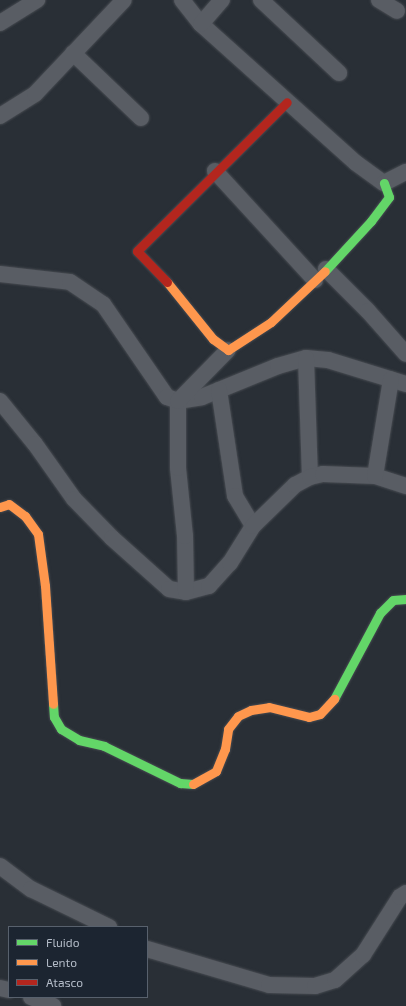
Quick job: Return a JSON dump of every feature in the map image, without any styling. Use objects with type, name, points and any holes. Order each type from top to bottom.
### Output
[{"type":"street","points":[[0,23],[37,0]]},
{"type":"street","points":[[0,116],[35,94],[124,0]]},
{"type":"street","points":[[182,0],[201,24],[287,102],[356,163],[384,183],[389,197],[371,221],[321,274],[271,322],[228,350],[178,401],[178,468],[185,536],[186,592]]},
{"type":"street","points":[[201,24],[222,0]]},
{"type":"street","points":[[261,0],[339,73]]},
{"type":"street","points":[[379,0],[397,11]]},
{"type":"street","points":[[73,53],[141,118]]},
{"type":"street","points":[[228,350],[213,339],[166,281],[137,251],[215,171],[287,102]]},
{"type":"street","points":[[215,171],[321,274],[368,310],[406,354]]},
{"type":"street","points":[[384,183],[406,172]]},
{"type":"street","points":[[0,274],[70,282],[103,304],[167,397],[178,401],[202,397],[278,366],[306,358],[328,360],[406,384]]},
{"type":"street","points":[[306,358],[310,477]]},
{"type":"street","points":[[375,476],[391,379]]},
{"type":"street","points":[[219,390],[235,496],[253,526]]},
{"type":"street","points":[[0,401],[79,505],[153,576],[169,589],[186,592],[209,586],[230,563],[253,526],[295,485],[310,477],[324,474],[375,476],[406,486]]},
{"type":"street","points":[[0,507],[9,504],[25,516],[38,534],[45,586],[54,717],[61,729],[80,740],[104,746],[180,783],[195,784],[216,771],[225,749],[228,729],[238,716],[251,710],[269,707],[309,717],[320,714],[332,702],[380,613],[393,600],[406,599]]},
{"type":"street","points":[[0,866],[30,889],[107,926]]},
{"type":"street","points":[[148,949],[268,985],[316,986],[334,980],[363,955],[400,897],[406,893]]},
{"type":"street","points":[[34,998],[54,1006]]},
{"type":"traffic: fast","points":[[325,271],[371,221],[389,197],[384,183]]},
{"type":"traffic: fast","points":[[334,699],[380,613],[393,600],[406,599]]},
{"type":"traffic: fast","points":[[53,704],[54,717],[61,729],[79,740],[104,746],[180,783],[193,784]]},
{"type":"traffic: slow","points":[[167,282],[213,339],[228,350],[271,322],[325,271]]},
{"type":"traffic: slow","points":[[0,507],[9,504],[25,516],[38,534],[45,586],[53,704]]},
{"type":"traffic: slow","points":[[193,784],[216,771],[225,749],[228,729],[238,716],[251,710],[269,707],[309,717],[320,714],[334,699]]},
{"type":"traffic: jam","points":[[167,282],[137,251],[287,102]]}]
